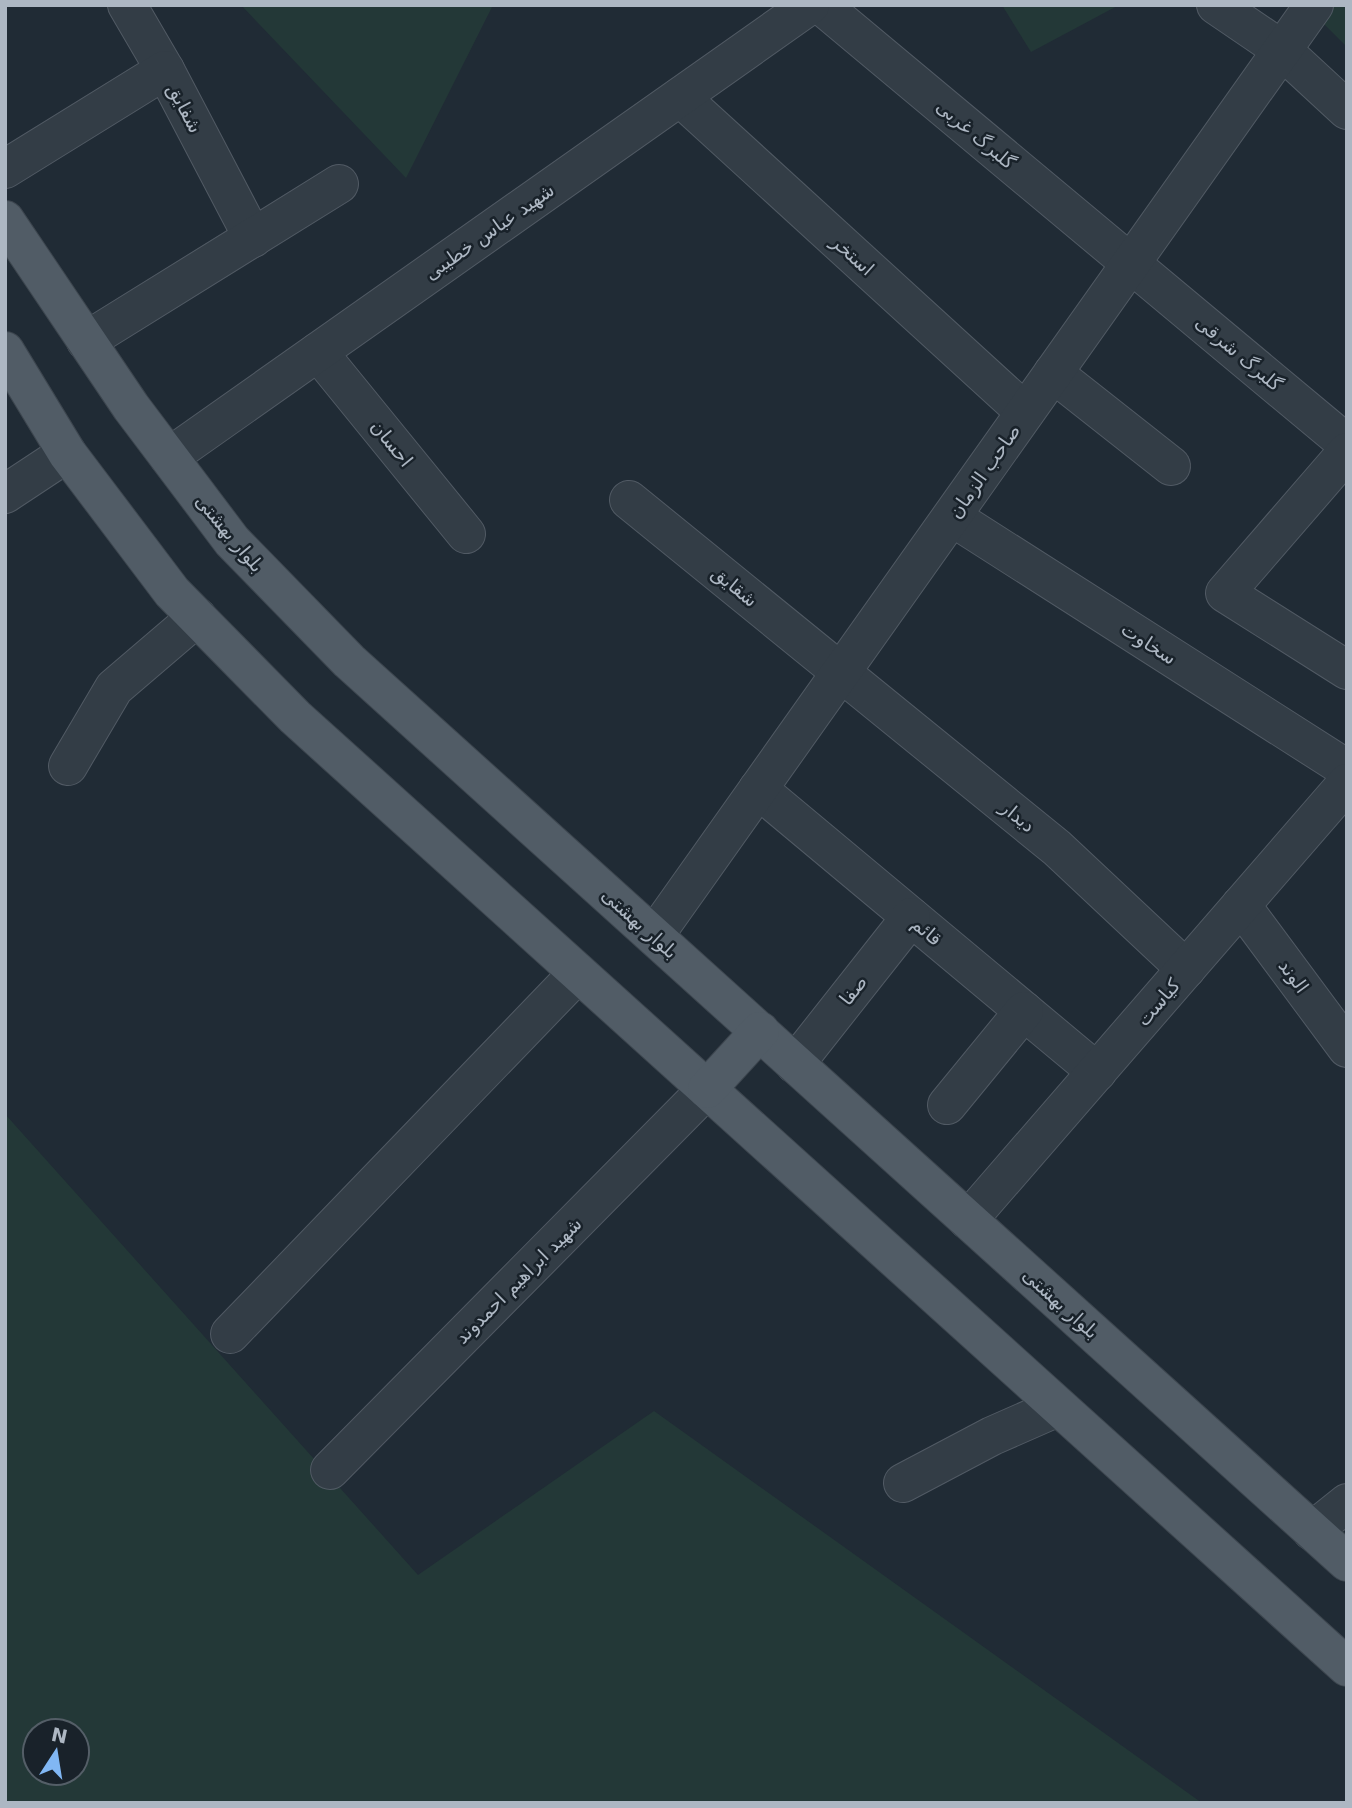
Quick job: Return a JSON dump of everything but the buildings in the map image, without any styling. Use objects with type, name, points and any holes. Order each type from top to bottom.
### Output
[{"type":"main road","name":"بلوار بهشتی","points":[[5,220],[131,407],[232,541],[349,661],[1347,1562]]},
{"type":"main road","points":[[5,351],[67,453],[172,592],[295,717],[1347,1667]]},
{"type":"main road","points":[[707,1089],[760,1031]]},
{"type":"street","points":[[127,5],[165,70]]},
{"type":"street","name":"شهید عباس خطیبی","points":[[169,457],[810,5]]},
{"type":"street","name":"گلبرگ غربی","points":[[821,5],[1132,263]]},
{"type":"street","points":[[1216,5],[1282,50],[1347,110]]},
{"type":"street","name":"صاحب الزمان","points":[[654,936],[1314,5]]},
{"type":"street","name":"شفایق","points":[[5,169],[165,70],[253,238]]},
{"type":"street","name":"استخر","points":[[680,97],[1026,412]]},
{"type":"street","points":[[86,341],[339,184]]},
{"type":"street","name":"گلبرگ شرقی","points":[[1132,263],[1347,444]]},
{"type":"street","name":"احسان","points":[[318,352],[466,534]]},
{"type":"street","points":[[1053,373],[1171,466]]},
{"type":"street","points":[[1347,452],[1224,593],[1347,670]]},
{"type":"street","points":[[5,495],[67,453]]},
{"type":"street","name":"شقایق","points":[[629,500],[842,671]]},
{"type":"street","name":"سخاوت","points":[[952,517],[1347,769]]},
{"type":"street","points":[[68,766],[114,688],[197,617]]},
{"type":"street","name":"دیدار","points":[[842,671],[1057,848],[1186,969]]},
{"type":"street","name":"کیاست","points":[[968,1220],[1347,783]]},
{"type":"street","name":"قائم","points":[[758,789],[1097,1073]]},
{"type":"street","name":"الوند","points":[[1241,905],[1347,1048]]},
{"type":"street","name":"صفا","points":[[795,1063],[911,917]]},
{"type":"street","points":[[230,1334],[578,973]]},
{"type":"street","points":[[947,1105],[1024,1011]]},
{"type":"street","name":"شهید ابراهیم احمدوند","points":[[330,1470],[707,1089]]},
{"type":"street","points":[[903,1483],[992,1436],[1058,1406]]},
{"type":"street","points":[[1312,1531],[1347,1503]]},
{"type":"green space","points":[[241,5],[493,5],[406,178]]},
{"type":"green space","points":[[1002,5],[1119,5],[1031,52]]},
{"type":"green space","points":[[1305,5],[1347,5],[1347,47]]},
{"type":"green space","points":[[5,1114],[418,1575],[654,1411],[1202,1803],[5,1803]]}]
